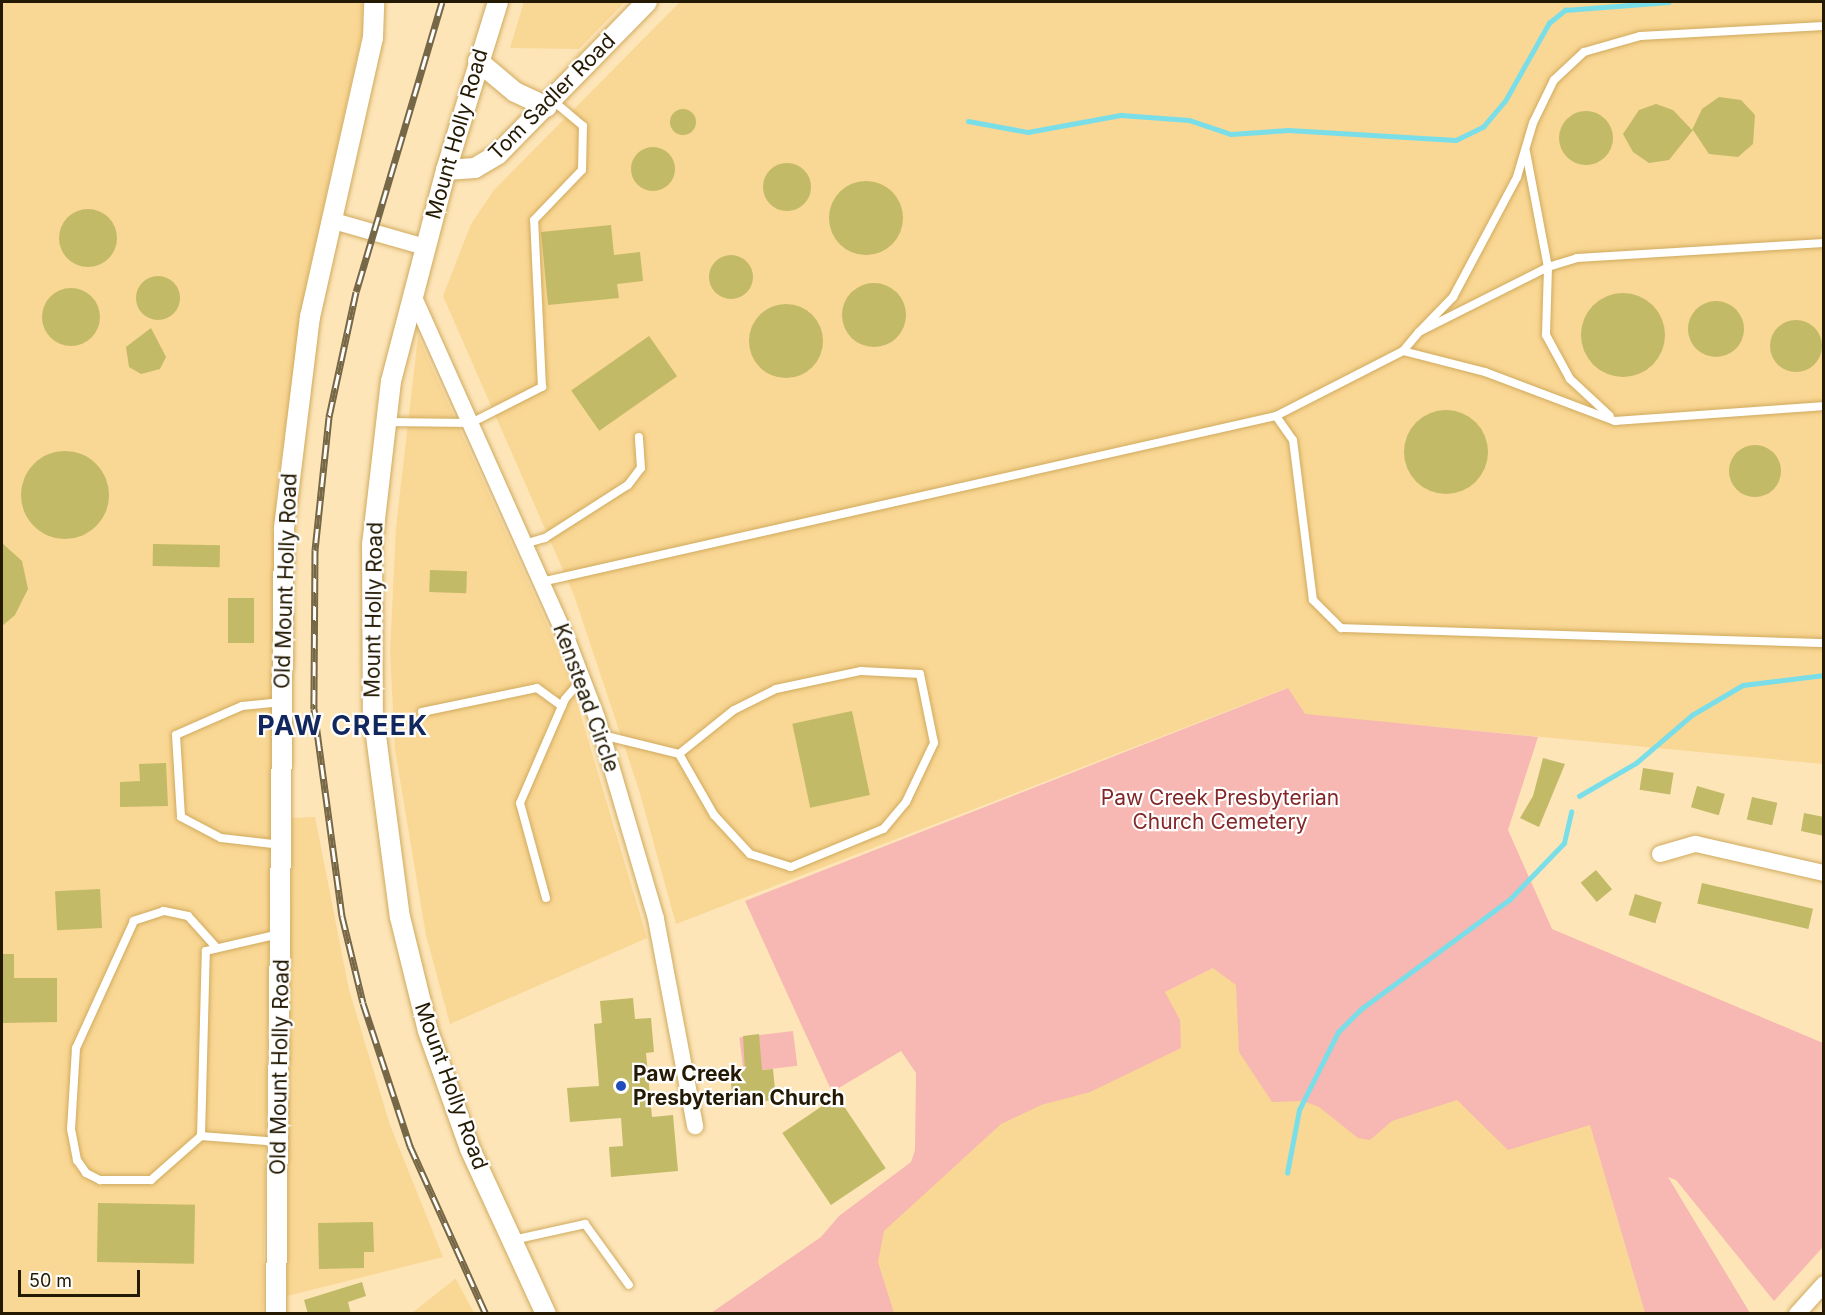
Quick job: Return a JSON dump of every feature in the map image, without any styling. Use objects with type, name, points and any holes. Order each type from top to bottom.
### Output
[{"type":"street","name":"Old Mount Holly Road","points":[[276,1314],[283,702],[290,465],[330,220],[373,38],[374,2]]},
{"type":"street","name":"Mount Holly Road","points":[[498,2],[478,61],[412,293],[385,422],[372,544],[371,642],[384,821],[428,1031],[470,1149],[546,1314]]},
{"type":"street","name":"Tom Sadler Road","points":[[446,170],[483,164],[550,104],[647,2]]},
{"type":"street","points":[[478,61],[515,92],[550,104]]},
{"type":"street","points":[[330,220],[425,247]]},
{"type":"street","name":"Kenstead Circle","points":[[412,293],[583,678],[656,919],[695,1126]]},
{"type":"street","points":[[1660,854],[1696,844],[1824,873]]},
{"type":"street","points":[[1797,1314],[1824,1284]]},
{"type":"lane","points":[[541,582],[1276,416],[1403,351],[1453,297],[1517,177],[1525,149],[1554,80],[1584,52],[1640,36],[1824,26]]},
{"type":"lane","points":[[385,422],[471,423],[542,387],[534,220],[582,170],[583,126],[550,104]]},
{"type":"lane","points":[[1525,149],[1548,267],[1546,335],[1570,379],[1616,421]]},
{"type":"lane","points":[[1419,332],[1548,267],[1577,258],[1824,243]]},
{"type":"lane","points":[[1403,351],[1485,372],[1616,421],[1824,406]]},
{"type":"lane","points":[[1276,416],[1293,440],[1313,600],[1341,628],[1824,643]]},
{"type":"lane","points":[[524,544],[545,538],[628,485],[641,468],[639,437]]},
{"type":"lane","points":[[602,735],[679,754],[714,815],[750,854],[790,867],[883,829],[906,801],[934,743],[920,674],[861,671],[776,689],[734,710],[679,754]]},
{"type":"lane","points":[[546,898],[520,803],[562,706],[583,678]]},
{"type":"lane","points":[[422,712],[537,688],[562,706]]},
{"type":"lane","points":[[282,845],[221,838],[181,817],[176,735],[242,706],[283,702]]},
{"type":"lane","points":[[215,946],[188,916],[164,911],[134,921],[76,1048],[72,1091],[77,1160],[100,1180],[151,1180],[201,1136],[279,1142]]},
{"type":"lane","points":[[201,1136],[206,951],[215,946],[282,933]]},
{"type":"lane","points":[[511,1241],[585,1224],[629,1285]]},
{"type":"shaded area","points":[[2,2],[362,2],[363,30],[307,281],[276,493],[263,1313],[2,1313]]},
{"type":"shaded area","points":[[524,2],[625,2],[579,49],[510,48]]},
{"type":"shaded area","points":[[680,2],[1823,2],[1823,764],[1427,726],[1586,1111],[1645,1313],[759,1313],[1108,1020],[1325,913],[1287,688],[676,924],[639,790],[574,595],[443,296],[471,224],[494,190]]},
{"type":"shaded area","points":[[418,336],[567,669],[647,938],[450,1024],[426,935],[395,750],[390,652],[396,528]]},
{"type":"shaded area","points":[[315,817],[349,990],[390,1125],[443,1257],[287,1296],[292,818]]},
{"type":"shaded area","points":[[455,1279],[474,1313],[412,1313]]},
{"type":"green space","name":"Paw Creek Presbyterian Church Cemetery","points":[[1288,688],[1305,714],[1538,737],[1508,830],[1552,929],[1823,1043],[1823,1247],[1774,1301],[1676,1180],[1668,1177],[1750,1313],[1645,1313],[1590,1125],[1508,1150],[1457,1100],[1392,1121],[1370,1140],[1358,1138],[1319,1107],[1303,1101],[1272,1102],[1239,1052],[1236,985],[1213,968],[1165,992],[1180,1020],[1181,1048],[1090,1092],[1041,1105],[1001,1124],[884,1231],[878,1262],[894,1313],[711,1313],[821,1237],[839,1216],[911,1162],[915,1150],[916,1073],[901,1051],[832,1092],[745,901]]},
{"type":"green space","points":[[793,1031],[797,1066],[744,1072],[739,1038]]},
{"type":"building","points":[[1719,97],[1741,100],[1755,115],[1753,144],[1738,157],[1709,154],[1693,130],[1669,160],[1649,163],[1633,152],[1623,134],[1639,110],[1656,104],[1673,110],[1692,130],[1702,109]]},
{"type":"building","points":[[683,109],[692,113],[696,122],[692,131],[683,135],[674,131],[670,122],[674,113]]},
{"type":"building","points":[[1586,111],[1596,113],[1605,119],[1611,128],[1613,138],[1611,148],[1605,157],[1596,163],[1586,165],[1576,163],[1567,157],[1561,148],[1559,138],[1561,128],[1567,119],[1576,113]]},
{"type":"building","points":[[653,147],[662,148],[669,153],[674,160],[674,178],[669,185],[662,190],[653,191],[644,190],[637,185],[632,178],[631,169],[632,160],[637,153],[644,148]]},
{"type":"building","points":[[782,163],[792,163],[807,173],[811,187],[810,196],[801,207],[792,211],[782,211],[767,201],[763,192],[763,182],[773,167]]},
{"type":"building","points":[[866,181],[880,184],[892,192],[900,204],[903,218],[900,232],[892,244],[880,252],[866,255],[852,252],[840,244],[832,232],[829,218],[832,204],[840,192],[852,184]]},
{"type":"building","points":[[82,209],[94,209],[109,217],[117,232],[117,244],[109,259],[94,267],[82,267],[67,259],[59,244],[59,232],[67,217]]},
{"type":"building","points":[[611,225],[614,255],[640,252],[643,281],[617,284],[619,298],[548,305],[541,232]]},
{"type":"building","points":[[731,255],[747,261],[753,277],[747,293],[731,299],[715,293],[709,277],[715,261]]},
{"type":"building","points":[[158,276],[174,282],[180,298],[174,314],[158,320],[142,314],[136,298],[142,282]]},
{"type":"building","points":[[874,283],[892,289],[900,297],[906,315],[900,333],[892,341],[874,347],[856,341],[848,333],[842,315],[848,297],[856,289]]},
{"type":"building","points":[[71,288],[82,290],[92,296],[98,306],[100,317],[98,328],[92,338],[82,344],[71,346],[60,344],[50,338],[44,328],[42,317],[44,306],[50,296],[60,290]]},
{"type":"building","points":[[1623,293],[1639,296],[1653,305],[1662,319],[1665,335],[1662,351],[1653,365],[1639,374],[1623,377],[1607,374],[1593,365],[1584,351],[1581,335],[1584,319],[1593,305],[1607,296]]},
{"type":"building","points":[[1716,301],[1727,303],[1736,309],[1742,318],[1744,329],[1742,340],[1736,349],[1727,355],[1716,357],[1705,355],[1696,349],[1690,340],[1688,329],[1690,318],[1696,309],[1705,303]]},
{"type":"building","points":[[786,304],[800,307],[812,315],[820,327],[823,341],[820,355],[812,367],[800,375],[786,378],[772,375],[760,367],[752,355],[749,341],[752,327],[760,315],[772,307]]},
{"type":"building","points":[[1791,320],[1801,320],[1810,324],[1818,332],[1822,346],[1818,360],[1810,368],[1801,372],[1791,372],[1782,368],[1774,360],[1770,351],[1770,341],[1774,332],[1782,324]]},
{"type":"building","points":[[151,328],[166,357],[160,369],[141,374],[129,367],[126,347]]},
{"type":"building","points":[[649,336],[677,376],[599,431],[571,390]]},
{"type":"building","points":[[1446,410],[1469,417],[1481,429],[1488,452],[1481,475],[1469,487],[1446,494],[1423,487],[1411,475],[1404,452],[1411,429],[1423,417]]},
{"type":"building","points":[[1755,445],[1765,447],[1773,453],[1779,461],[1781,471],[1779,481],[1773,489],[1765,495],[1755,497],[1745,495],[1737,489],[1731,481],[1729,471],[1731,461],[1737,453],[1745,447]]},
{"type":"building","points":[[65,451],[90,458],[102,470],[109,495],[102,520],[90,532],[65,539],[40,532],[28,520],[21,495],[28,470],[40,458]]},
{"type":"building","points":[[2,543],[22,561],[28,589],[15,615],[2,626]]},
{"type":"building","points":[[153,544],[220,545],[220,567],[153,566]]},
{"type":"building","points":[[430,570],[467,571],[466,593],[429,592]]},
{"type":"building","points":[[228,598],[254,598],[254,643],[228,643]]},
{"type":"building","points":[[852,711],[870,795],[810,808],[792,724]]},
{"type":"building","points":[[1543,758],[1565,764],[1539,827],[1520,818],[1533,796]]},
{"type":"building","points":[[166,763],[168,806],[120,807],[120,782],[140,781],[139,764]]},
{"type":"building","points":[[1643,768],[1674,773],[1670,795],[1640,790]]},
{"type":"building","points":[[1697,786],[1725,794],[1719,815],[1691,807]]},
{"type":"building","points":[[1752,797],[1777,803],[1772,825],[1747,819]]},
{"type":"building","points":[[1804,813],[1824,817],[1824,836],[1801,831]]},
{"type":"building","points":[[1596,870],[1612,889],[1597,902],[1581,883]]},
{"type":"building","points":[[1702,883],[1813,909],[1808,929],[1697,903]]},
{"type":"building","points":[[100,889],[102,928],[57,930],[55,891]]},
{"type":"building","points":[[1635,894],[1662,902],[1655,923],[1629,915]]},
{"type":"building","points":[[2,954],[14,954],[14,978],[57,978],[57,1022],[2,1023]]},
{"type":"building","name":"Paw Creek Presbyterian Church","points":[[633,998],[635,1019],[651,1018],[654,1052],[646,1053],[652,1117],[673,1115],[678,1171],[611,1177],[609,1147],[623,1146],[621,1118],[570,1122],[567,1088],[599,1086],[594,1024],[602,1023],[600,1001]]},
{"type":"building","points":[[759,1034],[762,1070],[773,1069],[776,1100],[733,1104],[730,1073],[745,1071],[743,1036]]},
{"type":"building","points":[[837,1096],[886,1168],[831,1205],[782,1133]]},
{"type":"building","points":[[98,1203],[195,1205],[194,1264],[97,1262]]},
{"type":"building","points":[[373,1222],[374,1252],[364,1252],[364,1268],[319,1269],[318,1223]]},
{"type":"building","points":[[362,1282],[366,1296],[348,1302],[351,1314],[308,1314],[304,1300]]},
{"type":"waterway","points":[[968,121],[1028,132],[1121,115],[1189,120],[1231,134],[1288,130],[1456,140],[1483,127],[1505,101],[1549,23],[1565,10],[1669,2]]},
{"type":"waterway","points":[[1579,796],[1636,763],[1692,715],[1743,685],[1824,675]]},
{"type":"waterway","points":[[1287,1173],[1299,1110],[1338,1032],[1361,1009],[1509,900],[1564,843],[1571,812]]},
{"type":"railway","points":[[442,2],[356,292],[329,417],[315,550],[314,709],[342,916],[363,1003],[410,1146],[486,1314]]},
{"type":"place","name":"Paw Creek Presbyterian Church","points":[[621,1086]]},
{"type":"district","name":"PAW CREEK","points":[[343,726]]}]
